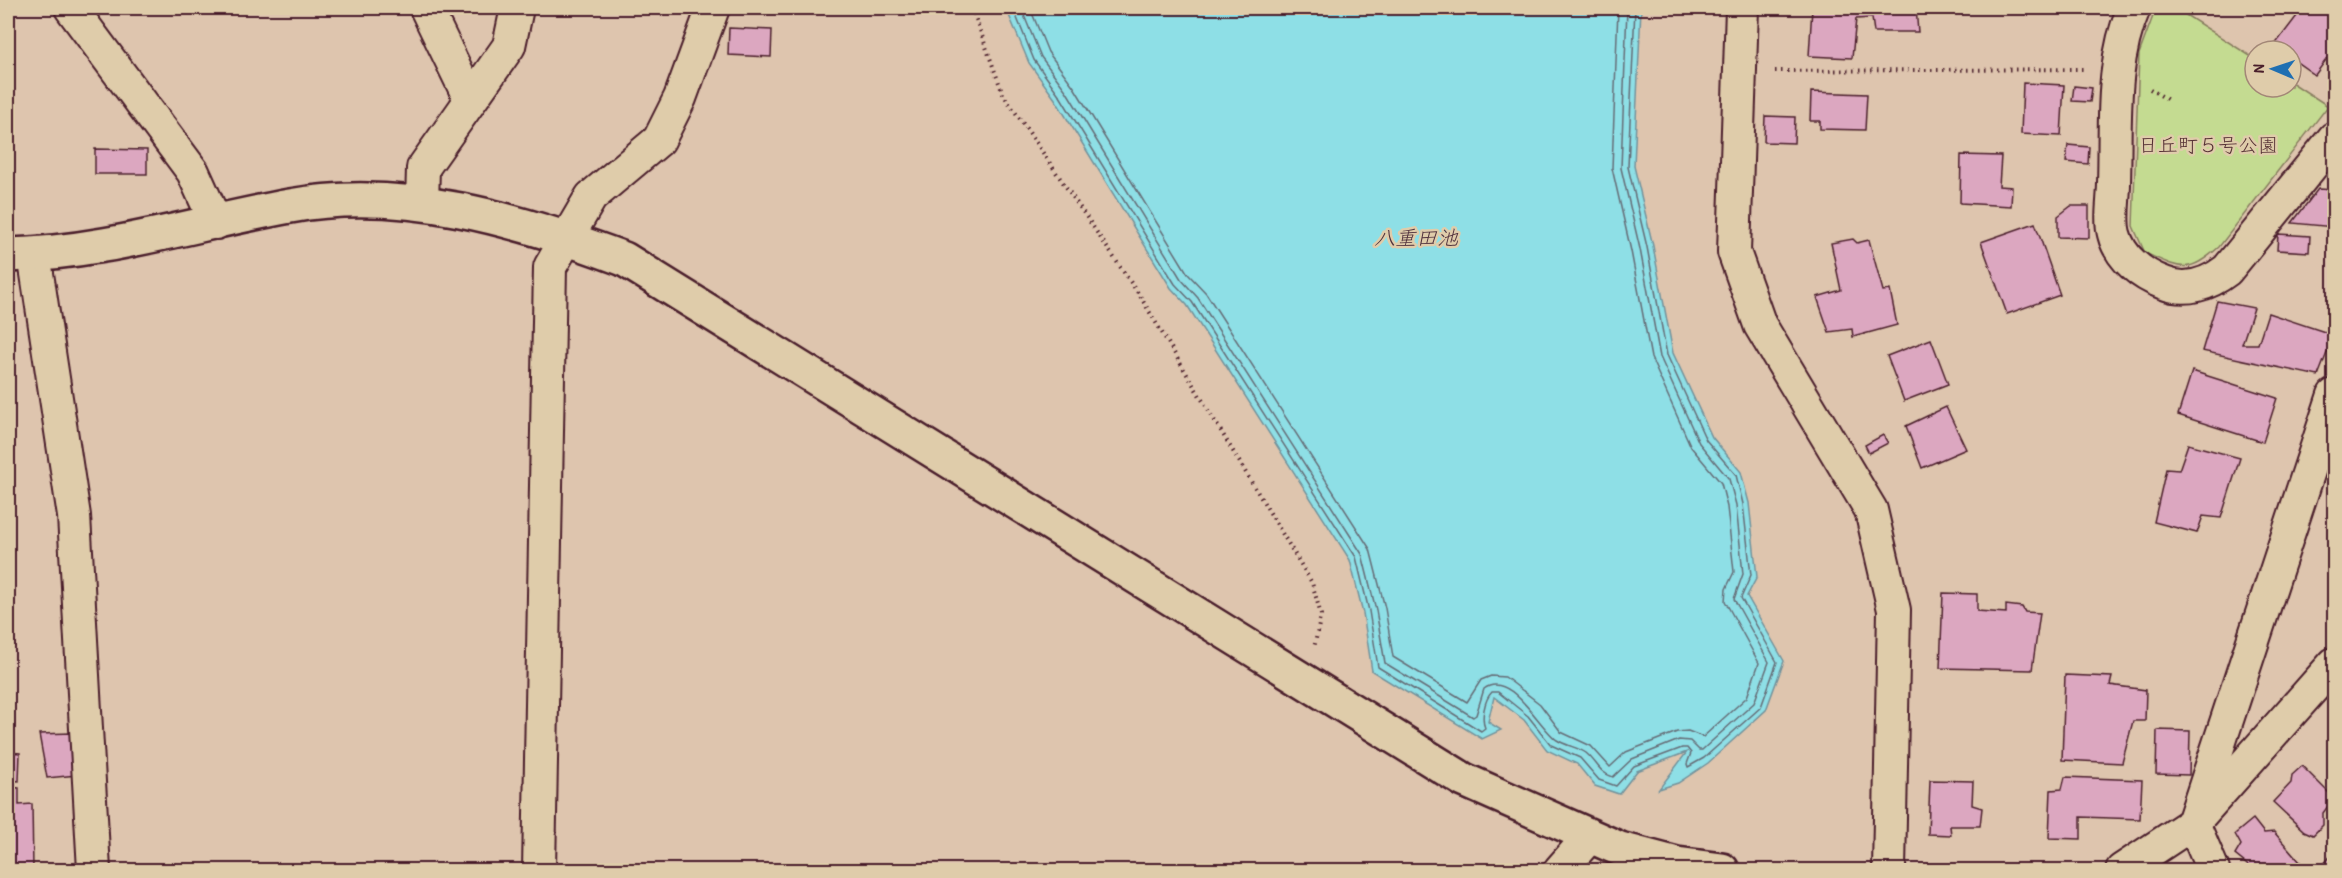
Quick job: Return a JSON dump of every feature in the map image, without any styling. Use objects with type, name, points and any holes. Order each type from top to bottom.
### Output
[{"type":"street","points":[[71,8],[193,172],[216,223]]},
{"type":"street","points":[[426,8],[470,99]]},
{"type":"street","points":[[422,203],[423,168],[509,46],[517,8]]},
{"type":"street","points":[[539,870],[550,267],[591,197],[659,140],[680,98],[713,8]]},
{"type":"street","points":[[1742,8],[1734,252],[1760,325],[1871,510],[1894,610],[1888,870]]},
{"type":"street","points":[[2134,8],[2124,31],[2117,69],[2114,233],[2125,258],[2151,278],[2170,286],[2196,286],[2215,280],[2227,270],[2334,138]]},
{"type":"street","points":[[94,870],[74,516],[21,255],[81,249],[292,206],[350,201],[422,203],[495,217],[566,237],[624,259],[1464,780],[1620,849],[1654,858],[1722,870]]},
{"type":"street","points":[[2213,870],[2193,823],[2334,395]]},
{"type":"street","points":[[2122,870],[2193,823],[2334,664]]},
{"type":"street","points":[[1560,870],[1590,836]]},
{"type":"path","points":[[972,8],[1003,94],[1140,296],[1312,583],[1321,615],[1316,644],[1302,679]]},
{"type":"path","points":[[1741,71],[2117,69]]},
{"type":"green space","name":"日丘町５号公園","points":[[2156,8],[2175,8],[2243,51],[2243,99],[2303,99],[2303,90],[2328,106],[2219,247],[2199,262],[2191,265],[2176,266],[2145,253],[2133,226],[2139,54]]},
{"type":"water","name":"八重田池","points":[[1006,8],[1641,8],[1634,166],[1653,246],[1673,353],[1712,437],[1741,472],[1749,503],[1757,577],[1747,596],[1784,661],[1766,710],[1708,763],[1678,783],[1659,789],[1687,752],[1637,771],[1619,794],[1595,786],[1577,764],[1547,750],[1524,720],[1494,697],[1488,722],[1501,730],[1482,739],[1372,671],[1363,613],[1350,560],[1187,305],[1171,288],[1055,99],[1029,63]]},
{"type":"building","points":[[1812,8],[1916,8],[1918,32],[1874,32],[1872,18],[1856,19],[1852,58],[1809,56]]},
{"type":"building","points":[[2303,8],[2334,9],[2334,49],[2315,75],[2303,66],[2303,39],[2279,39]]},
{"type":"building","points":[[729,28],[772,30],[771,57],[728,55]]},
{"type":"building","points":[[2023,83],[2064,85],[2061,136],[2021,134]]},
{"type":"building","points":[[2074,86],[2092,88],[2090,102],[2072,101]]},
{"type":"building","points":[[1811,92],[1867,94],[1865,130],[1820,129],[1820,121],[1810,121]]},
{"type":"building","points":[[1765,116],[1795,117],[1794,143],[1764,142]]},
{"type":"building","points":[[2068,145],[2089,147],[2088,164],[2066,162]]},
{"type":"building","points":[[95,149],[147,150],[147,174],[95,174]]},
{"type":"building","points":[[1961,155],[2001,156],[1999,186],[2012,187],[2011,206],[1960,203]]},
{"type":"building","points":[[2318,189],[2334,190],[2334,227],[2292,223]]},
{"type":"building","points":[[2071,206],[2089,206],[2089,238],[2058,237],[2058,216]]},
{"type":"building","points":[[2035,223],[2060,295],[2007,314],[1981,242]]},
{"type":"building","points":[[2278,234],[2310,236],[2309,252],[2277,250]]},
{"type":"building","points":[[1853,239],[1857,243],[1869,240],[1883,291],[1890,290],[1897,325],[1853,337],[1852,329],[1829,332],[1817,297],[1841,290],[1831,243]]},
{"type":"building","points":[[2217,301],[2254,308],[2242,344],[2258,344],[2268,313],[2334,335],[2318,376],[2202,351]]},
{"type":"building","points":[[1931,339],[1948,384],[1904,401],[1887,356]]},
{"type":"building","points":[[2192,371],[2277,398],[2263,442],[2178,415]]},
{"type":"building","points":[[1946,407],[1966,449],[1922,468],[1906,426]]},
{"type":"building","points":[[9,434],[12,462],[8,462]]},
{"type":"building","points":[[1883,435],[1888,443],[1869,453],[1865,445]]},
{"type":"building","points":[[2188,444],[2240,458],[2221,518],[2203,516],[2197,533],[2154,522],[2166,469],[2179,470]]},
{"type":"building","points":[[1943,593],[1977,594],[1977,611],[2006,613],[2006,605],[2022,607],[2025,612],[2040,613],[2032,670],[1940,668]]},
{"type":"building","points":[[2065,675],[2112,677],[2110,685],[2146,690],[2145,721],[2133,721],[2122,763],[2062,760]]},
{"type":"building","points":[[2157,730],[2190,731],[2189,775],[2156,774]]},
{"type":"building","points":[[72,733],[77,775],[47,778],[39,734]]},
{"type":"building","points":[[8,752],[20,753],[19,781],[8,780]]},
{"type":"building","points":[[2302,766],[2334,798],[2323,813],[2323,825],[2313,835],[2304,831],[2273,802],[2291,783],[2292,775]]},
{"type":"building","points":[[2065,777],[2142,780],[2140,819],[2081,817],[2081,839],[2049,838],[2051,790],[2062,789]]},
{"type":"building","points":[[1930,780],[1973,781],[1972,805],[1982,808],[1980,826],[1950,826],[1951,835],[1928,834]]},
{"type":"building","points":[[8,787],[19,788],[19,805],[32,804],[33,870],[8,870]]},
{"type":"building","points":[[2253,819],[2264,833],[2274,832],[2300,862],[2290,870],[2250,870],[2251,868],[2235,855],[2241,845],[2235,834]]},
{"type":"building","points":[[2334,852],[2334,870],[2329,870],[2323,865]]}]
